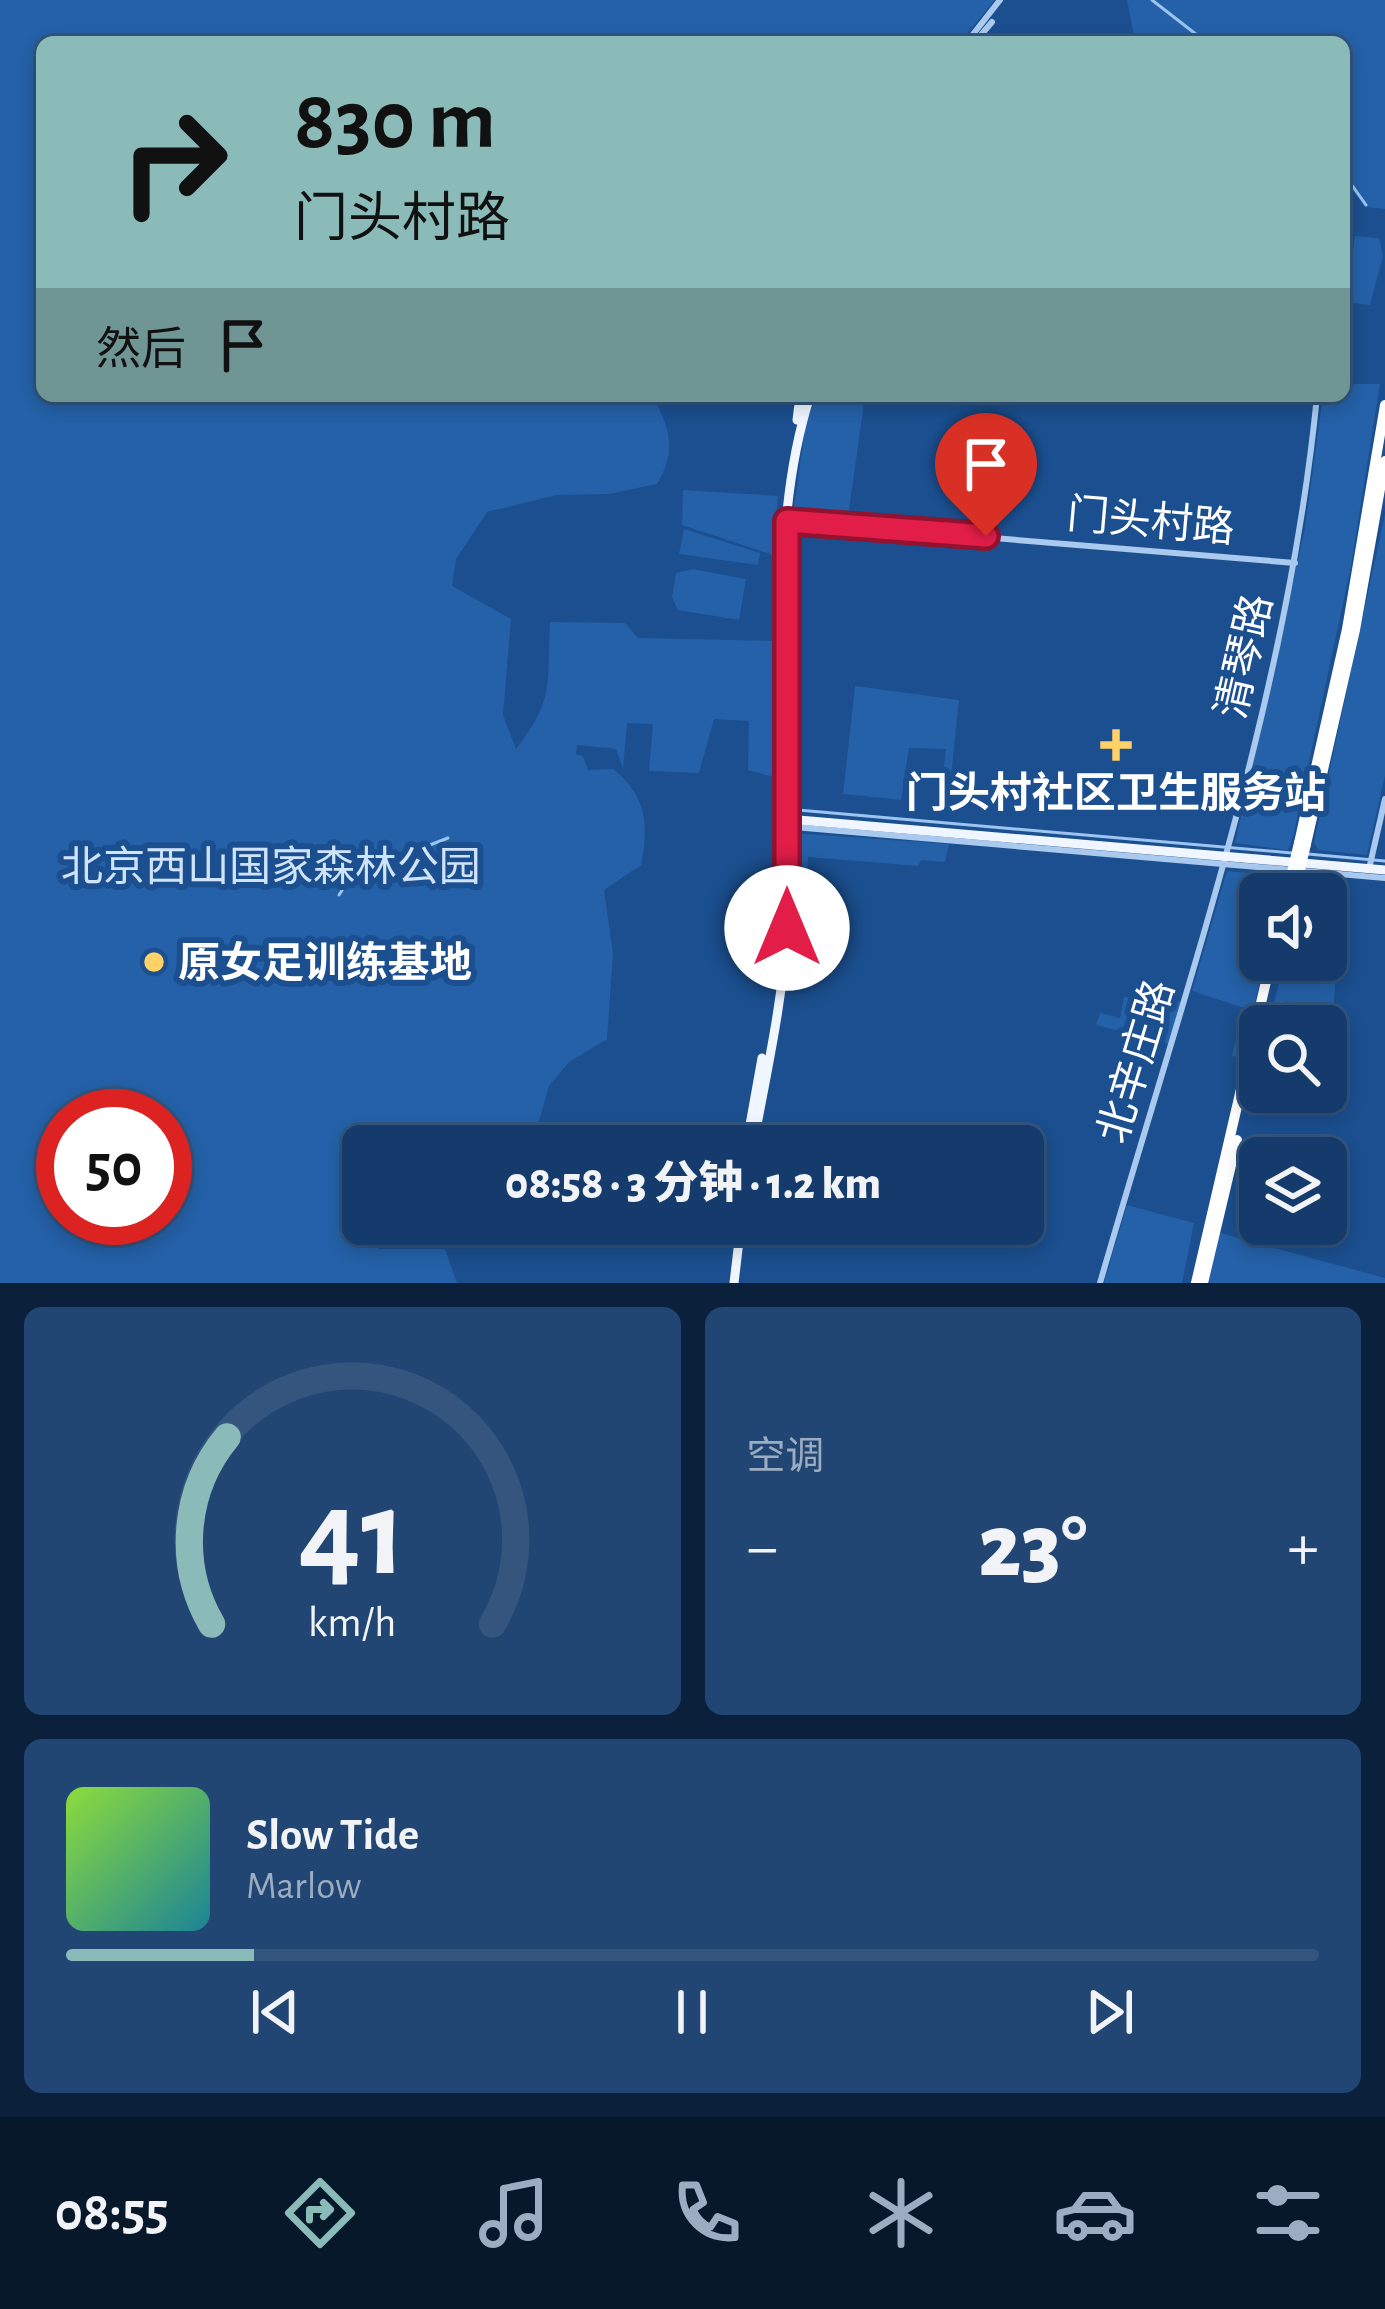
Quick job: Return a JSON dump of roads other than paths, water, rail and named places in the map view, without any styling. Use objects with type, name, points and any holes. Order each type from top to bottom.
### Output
[{"type":"highway","points":[[1303,843],[1351,610],[1385,405]]},
{"type":"highway","points":[[1296,873],[1355,630],[1385,461]]},
{"type":"highway","points":[[1200,1283],[1270,981]]},
{"type":"highway","points":[[1200,1283],[1242,1113]]},
{"type":"main road","points":[[756,1125],[766,1088],[787,928],[781,522],[799,402]]},
{"type":"main road","points":[[784,821],[787,521],[809,402]]},
{"type":"main road","points":[[784,821],[1385,872]]},
{"type":"main road","points":[[1227,859],[1369,867],[1385,872]]},
{"type":"main road","points":[[731,1283],[736,1245]]},
{"type":"street","points":[[975,36],[1002,0]]},
{"type":"street","name":"清琴路","points":[[1227,859],[1294,563],[1316,402]]},
{"type":"street","name":"门头村路","points":[[787,521],[1294,563]]},
{"type":"street","points":[[1369,867],[1385,799]]},
{"type":"street","name":"北辛庄路","points":[[1100,1283],[1227,859]]},
{"type":"waterway","points":[[1152,0],[1198,36]]},
{"type":"waterway","points":[[1350,182],[1366,205]]},
{"type":"waterway","points":[[798,810],[1292,853]]},
{"type":"waterway","points":[[339,895],[368,850],[396,858],[448,838]]},
{"type":"waterway","points":[[1308,854],[1385,861]]},
{"type":"place","name":"门头村社区卫生服务站","points":[[1116,745]]},
{"type":"place","name":"原女足训练基地","points":[[154,962]]},
{"type":"park label","name":"北京西山国家森林公园","points":[[271,866]]}]
